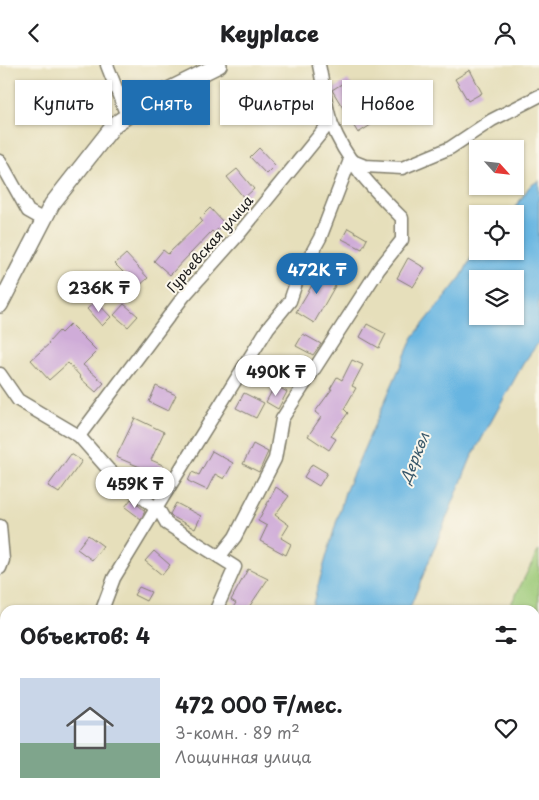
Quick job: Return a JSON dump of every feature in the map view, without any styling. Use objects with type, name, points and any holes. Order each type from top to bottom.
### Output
[{"type":"street","points":[[107,65],[122,103]]},
{"type":"street","points":[[189,80],[220,65]]},
{"type":"street","points":[[319,65],[322,80]]},
{"type":"street","points":[[350,160],[365,166],[402,168],[450,148],[492,120],[539,96]]},
{"type":"street","points":[[0,305],[52,203],[115,124],[122,119]]},
{"type":"street","points":[[219,557],[235,537],[275,459],[282,419],[379,269],[402,240],[402,218],[366,183],[350,160],[332,123]]},
{"type":"street","name":"Гурьевская улица","points":[[78,436],[184,296],[239,234],[328,125]]},
{"type":"street","points":[[104,605],[114,578],[268,328],[290,301],[297,280],[328,219],[350,160]]},
{"type":"street","points":[[0,161],[28,211],[44,220]]},
{"type":"street","points":[[0,374],[18,400],[78,436],[108,469],[157,510],[167,524],[235,567],[218,605]]},
{"type":"street","points":[[0,526],[3,560],[0,568]]},
{"type":"green space","points":[[539,549],[539,605],[511,605]]},
{"type":"water","name":"Деркөл","points":[[539,180],[539,342],[523,364],[471,458],[411,605],[312,605],[345,492],[413,337],[461,277],[470,260],[524,260],[524,205],[517,205],[529,187]]},
{"type":"building","points":[[470,70],[482,93],[468,101],[455,79]]},
{"type":"building","points":[[342,84],[342,107],[332,90]]},
{"type":"building","points":[[353,125],[371,125],[358,133]]},
{"type":"building","points":[[259,148],[275,165],[266,174],[250,157]]},
{"type":"building","points":[[237,169],[254,189],[244,198],[227,177]]},
{"type":"building","points":[[210,208],[224,223],[214,233],[212,231],[170,275],[154,261],[163,250],[168,254],[202,221],[200,218]]},
{"type":"building","points":[[348,228],[367,239],[362,249],[342,239]]},
{"type":"building","points":[[126,254],[148,278],[138,287],[115,264]]},
{"type":"building","points":[[408,258],[425,268],[413,287],[397,278]]},
{"type":"building","points":[[318,267],[339,279],[314,323],[296,312],[314,282],[310,279]]},
{"type":"building","points":[[96,301],[111,317],[102,326],[87,309]]},
{"type":"building","points":[[124,304],[138,316],[128,327],[114,315]]},
{"type":"building","points":[[70,324],[97,351],[83,365],[104,383],[96,392],[80,378],[68,363],[49,380],[31,360],[49,344],[59,331],[61,333]]},
{"type":"building","points":[[367,324],[386,334],[379,348],[360,337]]},
{"type":"building","points":[[303,334],[321,344],[313,355],[296,346]]},
{"type":"building","points":[[352,360],[363,365],[352,386],[356,388],[344,409],[348,413],[331,436],[336,439],[329,450],[308,436],[321,417],[315,412],[332,389],[330,389],[337,377],[342,380]]},
{"type":"building","points":[[275,385],[287,392],[278,409],[266,402]]},
{"type":"building","points":[[156,386],[176,395],[168,411],[149,402]]},
{"type":"building","points":[[244,393],[264,403],[256,418],[236,408]]},
{"type":"building","points":[[135,418],[164,432],[151,460],[163,465],[159,475],[116,457]]},
{"type":"building","points":[[253,444],[268,452],[259,472],[243,464]]},
{"type":"building","points":[[212,451],[233,463],[224,479],[215,474],[207,490],[188,481],[192,472],[199,475]]},
{"type":"building","points":[[71,454],[82,461],[59,493],[48,486]]},
{"type":"building","points":[[312,464],[327,473],[319,486],[304,477]]},
{"type":"building","points":[[276,487],[289,496],[275,515],[289,525],[281,538],[291,544],[286,555],[260,541],[267,526],[258,521]]},
{"type":"building","points":[[131,499],[145,511],[141,519],[125,507]]},
{"type":"building","points":[[176,503],[201,516],[195,529],[170,514]]},
{"type":"building","points":[[88,535],[103,546],[92,560],[77,549]]},
{"type":"building","points":[[154,551],[170,565],[162,575],[145,561]]},
{"type":"building","points":[[248,569],[268,579],[250,605],[235,605],[236,603],[231,600]]},
{"type":"building","points":[[139,587],[151,592],[146,601],[134,595]]}]
